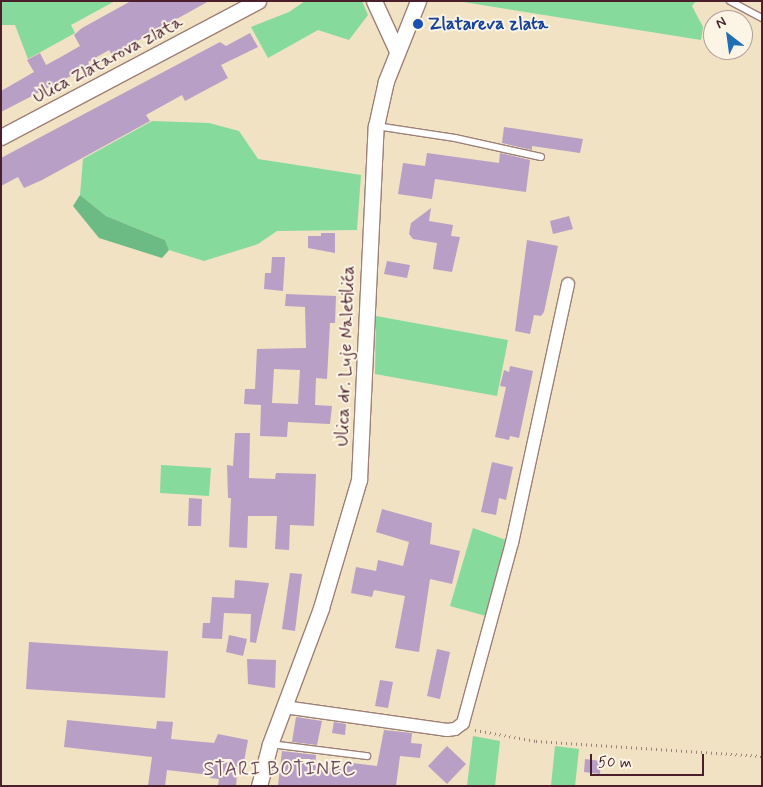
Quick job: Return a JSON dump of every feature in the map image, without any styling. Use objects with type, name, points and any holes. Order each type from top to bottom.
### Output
[{"type":"street","name":"Ulica Zlatarova zlata","points":[[1,138],[258,1]]},
{"type":"street","points":[[374,1],[396,52]]},
{"type":"street","name":"Ulica dr. Luje Naletilića","points":[[259,786],[270,744],[321,608],[359,480],[376,126],[396,52],[418,1]]},
{"type":"street","points":[[284,707],[447,730],[455,729],[463,723],[512,543],[568,284]]},
{"type":"lane","points":[[730,1],[762,18]]},
{"type":"lane","points":[[376,126],[455,138],[541,157]]},
{"type":"lane","points":[[270,744],[367,756]]},
{"type":"path","points":[[463,723],[481,732],[536,741],[762,756]]},
{"type":"green space","points":[[1,1],[115,1],[71,25],[75,33],[28,59],[15,25],[1,25]]},
{"type":"green space","points":[[305,1],[362,1],[368,15],[349,40],[318,30],[268,58],[251,27],[289,12]]},
{"type":"green space","points":[[457,1],[696,1],[692,6],[703,27],[701,40]]},
{"type":"green space","points":[[152,121],[209,123],[239,131],[258,159],[361,175],[357,230],[277,231],[258,244],[204,261],[169,250],[165,240],[106,216],[80,195],[83,159]]},
{"type":"green space","points":[[80,195],[106,216],[165,240],[169,250],[162,258],[99,238],[73,206]]},
{"type":"green space","points":[[376,316],[508,340],[497,396],[375,374]]},
{"type":"green space","points":[[161,465],[211,468],[209,496],[160,493]]},
{"type":"green space","points":[[473,528],[506,540],[486,616],[450,606]]},
{"type":"green space","points":[[473,736],[500,741],[495,786],[467,786]]},
{"type":"green space","points":[[555,746],[579,749],[575,786],[551,786]]},
{"type":"building","points":[[131,1],[209,1],[112,55],[109,50],[88,62],[90,66],[1,112],[1,91],[34,72],[27,60],[40,53],[46,65],[59,58],[80,46],[74,35],[82,28]]},
{"type":"building","points":[[250,33],[258,47],[221,65],[228,78],[185,101],[182,95],[146,115],[150,121],[42,180],[24,188],[18,177],[1,186],[1,158],[220,42],[226,46]]},
{"type":"building","points":[[504,127],[583,139],[580,153],[532,146],[532,150],[502,143]]},
{"type":"building","points":[[427,153],[499,163],[500,153],[530,160],[526,192],[435,179],[432,199],[398,194],[403,163],[425,166]]},
{"type":"building","points":[[431,208],[429,221],[453,225],[451,236],[460,237],[452,272],[433,269],[437,243],[413,239],[409,234],[411,223]]},
{"type":"building","points":[[569,216],[573,229],[553,234],[550,221]]},
{"type":"building","points":[[321,233],[335,233],[335,253],[308,248],[308,236],[321,236]]},
{"type":"building","points":[[527,240],[558,246],[544,312],[541,316],[534,315],[530,334],[515,331]]},
{"type":"building","points":[[272,257],[285,257],[283,291],[264,289],[265,273],[271,273]]},
{"type":"building","points":[[387,261],[410,265],[407,278],[384,274]]},
{"type":"building","points":[[286,294],[336,296],[335,323],[330,323],[327,379],[316,378],[315,405],[332,406],[330,424],[288,422],[287,437],[260,436],[261,405],[244,404],[245,389],[255,389],[257,349],[306,348],[305,307],[285,306]],"holes":[[[274,369],[300,370],[298,404],[272,403]]]},
{"type":"building","points":[[510,366],[533,371],[519,438],[510,436],[509,440],[495,437],[506,387],[500,386],[504,370],[509,372]]},
{"type":"building","points":[[235,433],[250,433],[249,478],[275,479],[276,473],[316,474],[314,526],[290,525],[289,550],[275,549],[277,516],[248,516],[247,548],[229,547],[231,498],[228,498],[227,465],[233,466]]},
{"type":"building","points":[[492,462],[513,467],[506,500],[499,498],[496,515],[481,512]]},
{"type":"building","points":[[189,498],[202,499],[201,526],[188,526]]},
{"type":"building","points":[[382,509],[432,523],[430,544],[460,551],[452,584],[430,579],[419,652],[395,648],[405,596],[374,590],[372,597],[351,593],[356,567],[376,571],[378,560],[403,566],[409,542],[376,532]]},
{"type":"building","points":[[290,573],[302,574],[295,631],[282,629]]},
{"type":"building","points":[[235,580],[269,583],[256,643],[250,642],[251,614],[224,613],[222,639],[202,638],[203,623],[210,623],[212,597],[234,598]]},
{"type":"building","points":[[229,635],[247,639],[243,656],[226,652]]},
{"type":"building","points":[[29,642],[168,651],[165,698],[26,689]]},
{"type":"building","points":[[437,649],[450,652],[440,699],[427,696]]},
{"type":"building","points":[[247,659],[276,660],[275,688],[248,684]]},
{"type":"building","points":[[380,680],[393,682],[388,708],[375,706]]},
{"type":"building","points":[[296,717],[322,721],[317,745],[292,742]]},
{"type":"building","points":[[67,720],[156,729],[157,721],[173,722],[171,739],[214,743],[218,734],[248,740],[243,767],[238,766],[236,786],[218,786],[219,779],[210,778],[210,775],[167,770],[165,786],[148,786],[152,757],[64,747]]},
{"type":"building","points":[[334,722],[346,724],[345,735],[332,733]]},
{"type":"building","points":[[384,730],[412,733],[411,743],[422,744],[420,758],[400,756],[396,786],[278,786],[282,751],[316,755],[315,766],[343,769],[344,762],[377,766]]},
{"type":"building","points":[[447,746],[466,764],[447,784],[428,766]]},
{"type":"building","points":[[585,759],[601,761],[600,774],[584,772]]},
{"type":"place","name":"Zlatareva zlata","points":[[418,24]]},
{"type":"district","name":"STARI BOTINEC","points":[[280,770]]}]
